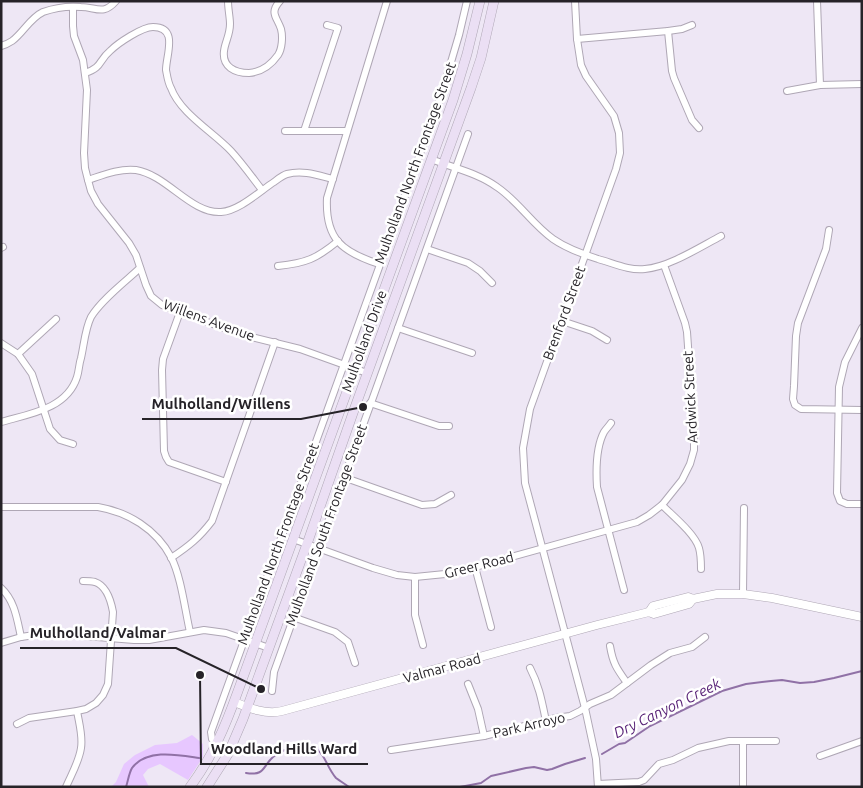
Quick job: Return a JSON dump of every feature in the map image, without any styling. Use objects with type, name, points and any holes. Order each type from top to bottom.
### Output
[{"type":"main road","name":"Mulholland Drive","points":[[190,787],[218,744],[256,643],[463,69],[480,1]]},
{"type":"main road","name":"Mulholland Drive","points":[[207,787],[228,754],[238,731],[307,544],[471,88],[481,58],[494,1]]},
{"type":"street","points":[[2,45],[12,41],[42,12],[82,6],[102,10],[109,8],[116,1]]},
{"type":"street","points":[[228,1],[230,25],[224,51],[226,62],[233,71],[243,73],[252,73],[264,69],[273,62],[279,53],[282,44],[282,30],[274,13],[275,6],[280,1]]},
{"type":"street","points":[[379,264],[354,255],[338,242],[330,226],[327,198],[387,1]]},
{"type":"street","name":"Mulholland North Frontage Street","points":[[218,744],[212,739],[210,732],[448,73],[466,1]]},
{"type":"street","name":"Brenford Street","points":[[575,1],[581,65],[586,76],[614,116],[619,133],[620,153],[616,169],[530,409],[523,448],[525,483],[585,708],[593,745],[598,785]]},
{"type":"street","points":[[817,1],[820,85]]},
{"type":"street","name":"Willens Avenue","points":[[73,7],[74,36],[85,73],[87,96],[84,154],[85,168],[91,191],[98,204],[136,255],[146,285],[152,296],[162,305],[180,312],[243,334],[300,349],[367,373]]},
{"type":"street","points":[[304,131],[338,28],[327,25]]},
{"type":"street","points":[[577,38],[668,31],[692,25]]},
{"type":"street","points":[[85,73],[94,70],[110,51],[140,30],[148,27],[162,28],[170,42],[166,70],[170,88],[177,100],[231,151],[262,190]]},
{"type":"street","points":[[668,31],[674,78],[692,120],[699,128]]},
{"type":"street","points":[[787,91],[820,85],[862,84]]},
{"type":"street","points":[[285,131],[347,131]]},
{"type":"street","name":"Mulholland South Frontage Street","points":[[272,691],[274,672],[293,617],[468,134]]},
{"type":"street","points":[[431,158],[498,187],[552,239],[564,246],[622,267],[644,270],[664,265],[721,236]]},
{"type":"street","points":[[88,180],[113,172],[136,170],[158,179],[200,207],[221,212],[240,206],[285,174],[304,172],[333,179]]},
{"type":"street","points":[[829,230],[826,249],[798,323],[793,399],[801,409],[862,410]]},
{"type":"street","points":[[278,266],[313,259],[338,242]]},
{"type":"street","points":[[427,249],[468,263],[480,271],[492,283]]},
{"type":"street","name":"Ardwick Street","points":[[662,506],[682,480],[694,450],[687,332],[664,265]]},
{"type":"street","points":[[1,422],[43,410],[57,403],[69,392],[76,378],[86,331],[91,317],[100,304],[140,268]]},
{"type":"street","points":[[180,312],[163,359],[164,451],[169,462],[226,482]]},
{"type":"street","points":[[18,354],[56,319]]},
{"type":"street","points":[[562,321],[592,330],[607,340]]},
{"type":"street","points":[[398,328],[472,353]]},
{"type":"street","points":[[862,328],[845,362],[839,387],[837,493],[840,500],[847,504],[862,504]]},
{"type":"street","points":[[172,558],[201,536],[212,521],[275,342]]},
{"type":"street","points":[[1,343],[18,354],[32,374],[50,429],[60,440],[73,444]]},
{"type":"street","points":[[370,403],[439,426],[449,426]]},
{"type":"street","points":[[611,423],[604,433],[598,451],[597,488],[624,590]]},
{"type":"street","points":[[343,477],[422,505],[435,504],[450,495]]},
{"type":"street","points":[[662,506],[694,538],[699,546],[701,569]]},
{"type":"street","name":"Greer Road","points":[[293,539],[397,575],[415,577],[475,568],[608,531],[637,522],[662,506]]},
{"type":"street","points":[[1,507],[98,507],[112,509],[139,521],[162,543],[172,558],[190,632]]},
{"type":"street","points":[[743,594],[744,508]]},
{"type":"street","points":[[475,568],[491,627]]},
{"type":"street","points":[[415,577],[415,615],[423,645]]},
{"type":"street","points":[[17,724],[29,718],[78,712],[96,703],[103,695],[108,684],[113,612],[106,590],[96,582],[83,581]]},
{"type":"street","points":[[1,588],[8,594],[13,603],[21,637]]},
{"type":"street","name":"Valmar Road","points":[[234,702],[267,712],[282,711],[649,612],[654,614],[689,604],[693,599],[717,594],[743,594],[772,598],[862,617]]},
{"type":"street","points":[[293,617],[335,632],[348,642],[356,663]]},
{"type":"street","points":[[1,643],[21,637],[48,633],[149,640],[190,632],[213,630],[269,648]]},
{"type":"street","name":"Park Arroyo","points":[[391,750],[484,736],[546,720],[570,716],[590,704],[611,695],[670,653],[692,646],[705,637]]},
{"type":"street","points":[[610,646],[613,661],[627,683]]},
{"type":"street","points":[[530,668],[539,689],[546,720]]},
{"type":"street","points":[[468,684],[478,709],[484,736]]},
{"type":"street","points":[[66,787],[79,757],[81,747],[78,712]]},
{"type":"street","points":[[598,785],[639,782],[644,780],[658,764],[698,748],[728,741],[776,741]]},
{"type":"street","points":[[743,741],[743,787]]},
{"type":"street","points":[[820,756],[862,741]]},
{"type":"shaded area","points":[[192,735],[203,744],[203,757],[188,780],[160,764],[148,769],[143,775],[149,787],[111,787],[116,782],[124,764],[135,755],[155,745],[177,743]]},
{"type":"waterway","name":"Dry Canyon Creek","points":[[602,754],[619,744],[625,743],[650,726],[722,691],[746,684],[771,681],[814,682],[862,671]]},
{"type":"waterway","name":"Dry Canyon Creek","points":[[246,773],[260,772],[281,751],[295,747],[307,747],[319,751],[336,778],[349,787]]},
{"type":"waterway","name":"Dry Canyon Creek","points":[[126,787],[132,768],[146,758],[164,754],[199,758]]},
{"type":"waterway","name":"Dry Canyon Creek","points":[[460,787],[481,783],[491,776],[534,767],[547,770],[585,758]]},
{"type":"place","name":"Mulholland/Willens","points":[[363,407]]},
{"type":"place","name":"Woodland Hills Ward","points":[[200,675]]},
{"type":"place","name":"Mulholland/Valmar","points":[[261,689]]}]
